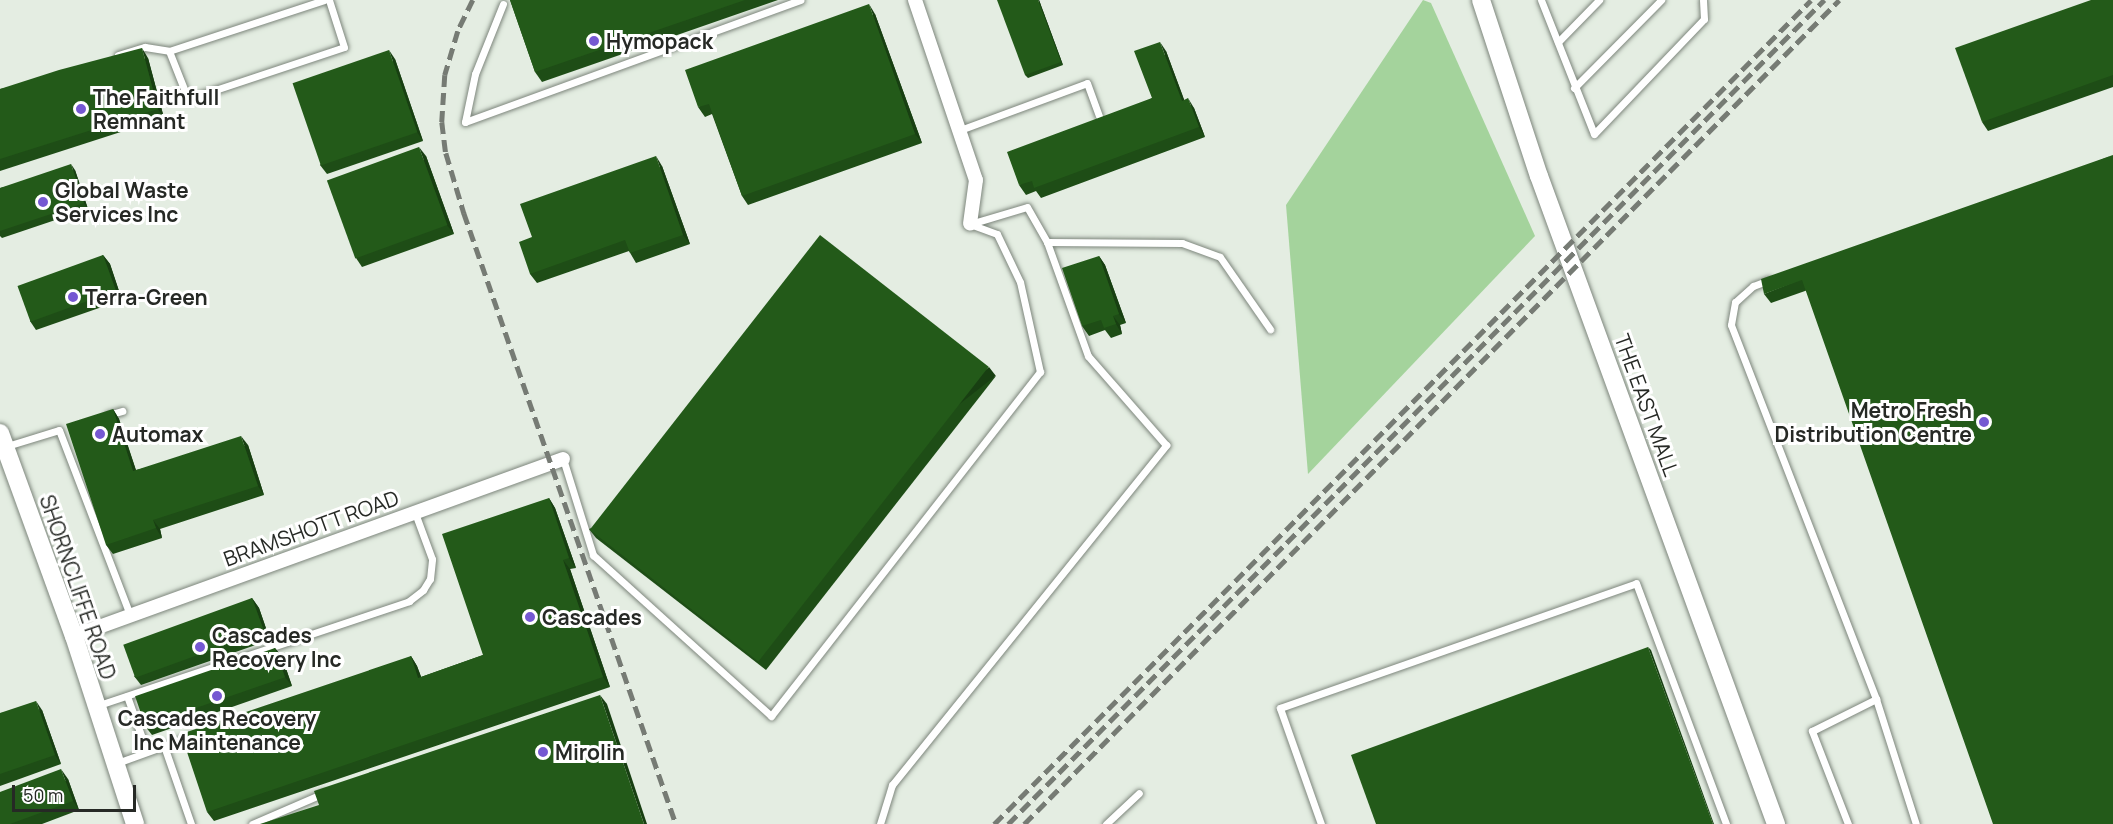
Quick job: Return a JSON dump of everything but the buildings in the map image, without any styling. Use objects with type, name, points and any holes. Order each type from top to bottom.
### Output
[{"type":"main road","name":"THE EAST MALL","points":[[1481,0],[1539,176],[1776,824]]},
{"type":"main road","name":"SHORNCLIFFE ROAD","points":[[2,440],[74,636],[134,824]]},
{"type":"street","points":[[915,0],[976,180],[970,224]]},
{"type":"street","name":"BRAMSHOTT ROAD","points":[[74,636],[563,459]]},
{"type":"lane","points":[[111,57],[145,47],[169,51],[326,0],[345,47],[188,99],[169,51]]},
{"type":"lane","points":[[503,4],[476,74],[465,122],[801,0]]},
{"type":"lane","points":[[1541,0],[1594,134],[1704,19],[1703,0]]},
{"type":"lane","points":[[1558,42],[1599,0]]},
{"type":"lane","points":[[1574,88],[1661,0]]},
{"type":"lane","points":[[960,130],[1087,83],[1099,116]]},
{"type":"lane","points":[[880,824],[892,785],[1166,445],[1088,356],[1047,242],[1027,207],[970,224]]},
{"type":"lane","points":[[563,459],[593,555],[771,716],[1040,372],[1016,272],[998,234],[970,224]]},
{"type":"lane","points":[[1047,242],[1182,243],[1220,257],[1270,329]]},
{"type":"lane","points":[[1776,278],[1753,286],[1735,302],[1731,325],[1876,699],[1916,824]]},
{"type":"lane","points":[[103,416],[122,411]]},
{"type":"lane","points":[[2,440],[68,428]]},
{"type":"lane","points":[[60,430],[130,615]]},
{"type":"lane","points":[[96,706],[409,601],[423,590],[430,579],[432,559],[415,513]]},
{"type":"lane","points":[[1321,824],[1280,708],[1636,583],[1726,824]]},
{"type":"lane","points":[[127,696],[147,752]]},
{"type":"lane","points":[[1848,824],[1812,731],[1876,699]]},
{"type":"lane","points":[[115,764],[197,733]]},
{"type":"lane","points":[[164,746],[191,824]]},
{"type":"lane","points":[[252,824],[327,792]]},
{"type":"lane","points":[[1106,824],[1139,793]]},
{"type":"green space","points":[[1423,0],[1431,3],[1535,236],[1308,474],[1286,205]]},
{"type":"railway","points":[[473,0],[458,31],[445,75],[442,122],[446,153],[464,213],[676,824]]},
{"type":"railway","points":[[994,824],[1811,0]]},
{"type":"railway","points":[[1008,824],[1824,0]]},
{"type":"railway","points":[[1024,824],[1839,0]]},
{"type":"place","name":"Hymopack","points":[[594,41]]},
{"type":"place","name":"The Faithfull Remnant","points":[[81,109]]},
{"type":"place","name":"Global Waste Services Inc","points":[[43,202]]},
{"type":"place","name":"Terra-Green","points":[[73,297]]},
{"type":"place","name":"Metro Fresh Distribution Centre","points":[[1984,422]]},
{"type":"place","name":"Automax","points":[[100,434]]},
{"type":"place","name":"Cascades","points":[[530,617]]},
{"type":"place","name":"Cascades Recovery Inc","points":[[200,647]]},
{"type":"place","name":"Cascades Recovery Inc Maintenance","points":[[217,696]]},
{"type":"place","name":"Mirolin","points":[[543,752]]}]
